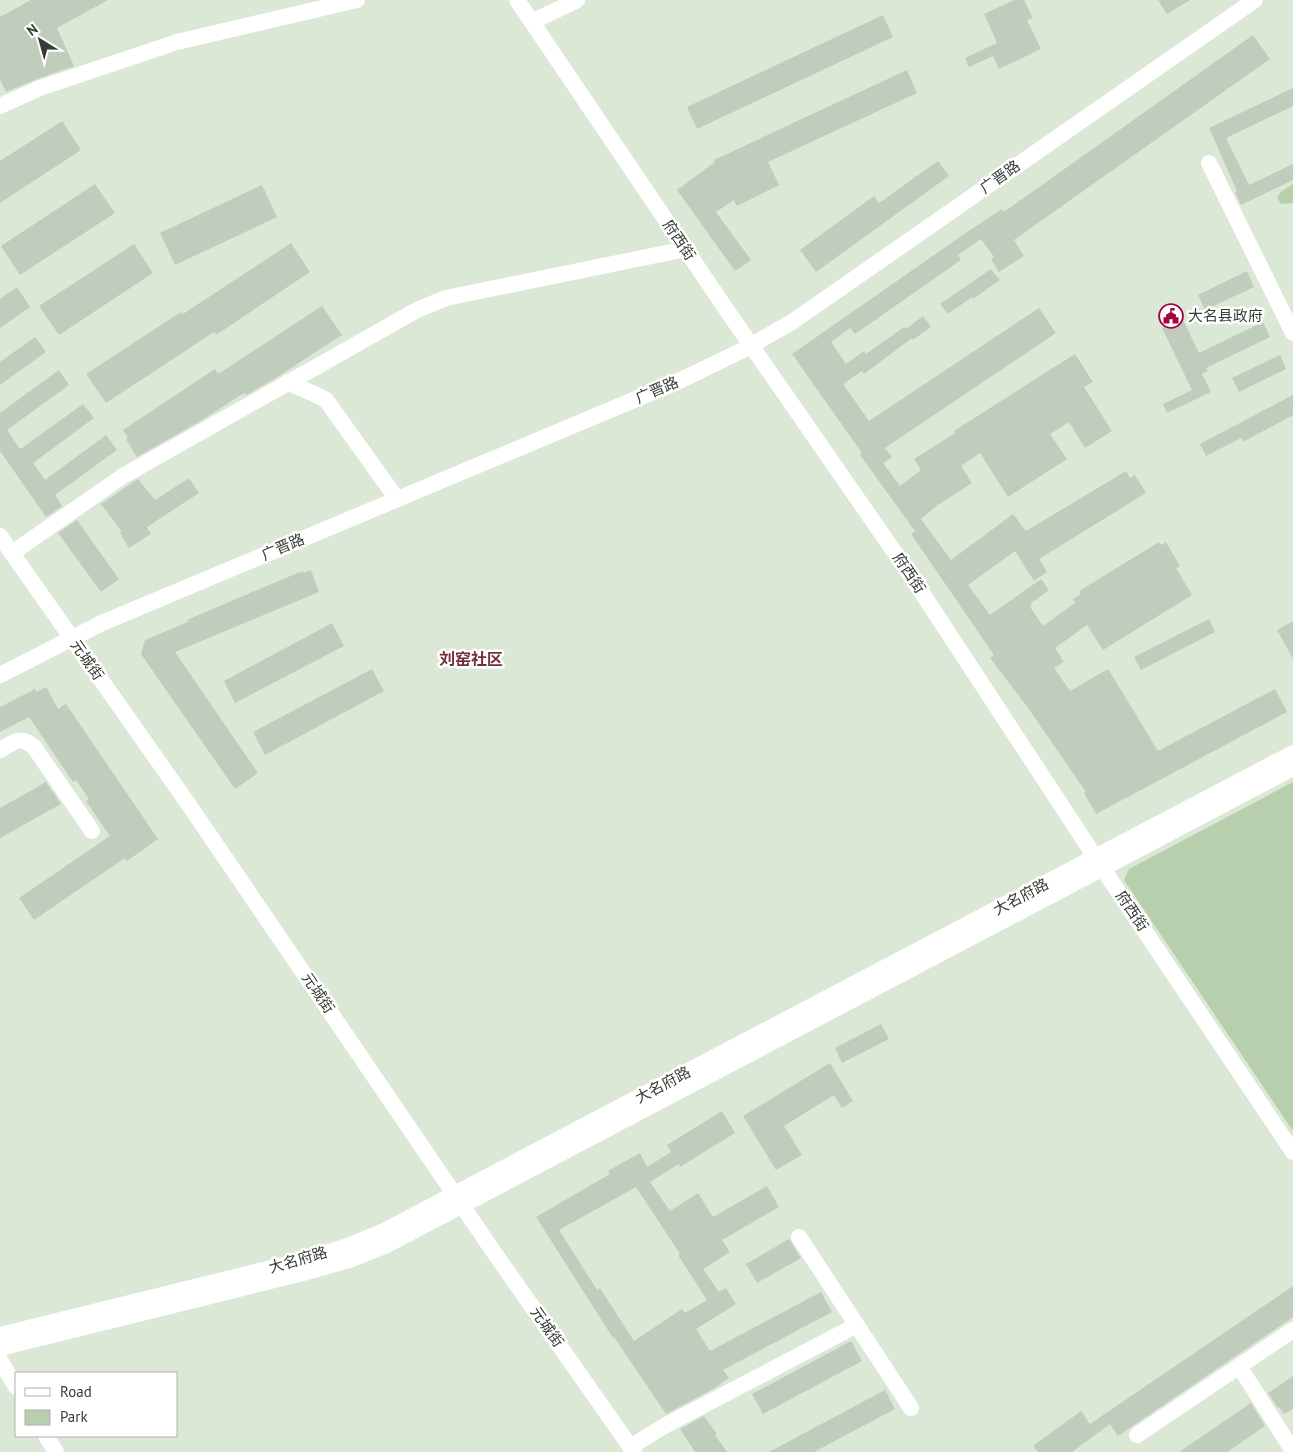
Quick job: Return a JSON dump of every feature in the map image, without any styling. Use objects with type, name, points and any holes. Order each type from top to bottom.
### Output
[{"type":"street","points":[[0,106],[40,88],[177,42],[357,0]]},
{"type":"street","name":"府西街","points":[[517,0],[751,345],[909,572],[1293,1152]]},
{"type":"street","points":[[532,22],[577,0]]},
{"type":"street","name":"广晋路","points":[[0,675],[102,623],[679,381],[751,345],[792,322],[1255,0]]},
{"type":"street","points":[[1209,163],[1293,333]]},
{"type":"street","points":[[12,553],[123,476],[417,310],[446,298],[686,250]]},
{"type":"street","points":[[288,382],[326,400],[397,499]]},
{"type":"street","name":"元城街","points":[[0,536],[189,805],[458,1200],[632,1450]]},
{"type":"street","points":[[0,750],[18,740],[27,741],[34,747],[92,831]]},
{"type":"street","name":"大名府路","points":[[1100,863],[1293,753]]},
{"type":"street","name":"大名府路","points":[[0,1348],[304,1273],[349,1260],[387,1245],[458,1200],[1100,863],[1293,768]]},
{"type":"street","name":"大名府路","points":[[0,1334],[300,1260],[382,1232],[458,1200]]},
{"type":"street","points":[[799,1237],[911,1408]]},
{"type":"street","points":[[632,1450],[666,1425],[856,1325]]},
{"type":"street","points":[[1136,1434],[1293,1330]]},
{"type":"street","points":[[0,1360],[15,1385]]},
{"type":"street","points":[[1239,1366],[1288,1433],[1293,1451]]},
{"type":"street","points":[[47,1437],[56,1452]]},
{"type":"green space","points":[[1293,184],[1293,203],[1281,204],[1277,197],[1282,191]]},
{"type":"green space","points":[[1293,782],[1293,1131],[1124,880],[1129,869]]},
{"type":"building","points":[[31,0],[108,0],[57,28],[74,66],[6,92],[0,80],[0,17]]},
{"type":"building","points":[[1014,0],[1024,0],[1033,18],[1027,20],[1041,49],[999,69],[993,56],[969,67],[965,58],[997,43],[984,14]]},
{"type":"building","points":[[1158,0],[1190,0],[1167,14]]},
{"type":"building","points":[[883,15],[893,37],[697,129],[687,107]]},
{"type":"building","points":[[1253,35],[1270,59],[1014,240],[1024,256],[999,272],[991,259],[994,257],[981,239],[958,255],[961,260],[855,334],[850,328],[831,342],[846,364],[864,351],[866,354],[923,316],[931,327],[913,340],[912,338],[864,374],[862,371],[843,384],[869,421],[1039,308],[1056,333],[885,448],[892,457],[883,463],[900,486],[921,470],[914,459],[955,433],[954,431],[1075,354],[1093,382],[1084,387],[1112,431],[1085,448],[1069,422],[1050,434],[1067,459],[1008,497],[980,453],[961,466],[972,483],[939,504],[921,519],[951,560],[1013,514],[1026,531],[1126,471],[1130,478],[1135,475],[1146,493],[1039,559],[1047,572],[1034,581],[1015,551],[968,585],[990,615],[1041,579],[1049,590],[1031,603],[1030,607],[1043,626],[1075,603],[1073,599],[1081,594],[1079,591],[1159,542],[1161,545],[1166,542],[1180,566],[1176,568],[1192,595],[1103,650],[1087,625],[1055,648],[1064,662],[1054,668],[1070,691],[1108,669],[1158,751],[1275,689],[1287,712],[1096,814],[1084,793],[1086,792],[1028,708],[990,658],[994,655],[911,534],[915,531],[860,455],[862,453],[792,354],[970,230],[1002,209],[1004,212]]},
{"type":"building","points":[[907,70],[917,93],[768,162],[779,185],[737,206],[734,200],[716,212],[751,260],[735,271],[677,190],[715,162],[714,160]]},
{"type":"building","points":[[1293,88],[1293,106],[1226,138],[1249,185],[1293,164],[1293,180],[1241,205],[1235,192],[1237,191],[1209,128]]},
{"type":"building","points":[[62,121],[81,150],[0,203],[0,161]]},
{"type":"building","points":[[938,161],[949,176],[816,272],[800,250],[874,196],[879,203]]},
{"type":"building","points":[[95,184],[115,213],[20,275],[1,246]]},
{"type":"building","points":[[262,185],[277,217],[175,265],[160,233]]},
{"type":"building","points":[[291,243],[310,272],[216,335],[214,332],[106,403],[86,374],[181,312],[183,314]]},
{"type":"building","points":[[134,244],[153,273],[59,335],[39,306]]},
{"type":"building","points":[[991,269],[1000,280],[948,314],[940,304]]},
{"type":"building","points":[[1247,271],[1254,287],[1205,310],[1198,295]]},
{"type":"building","points":[[17,287],[30,307],[0,328],[0,299]]},
{"type":"building","points":[[322,306],[342,335],[274,379],[246,395],[244,393],[202,420],[137,457],[123,430],[215,369],[218,374]]},
{"type":"building","points":[[1182,318],[1199,353],[1263,322],[1270,337],[1206,368],[1208,371],[1202,374],[1211,392],[1167,413],[1163,404],[1192,390],[1162,328]]},
{"type":"building","points":[[35,337],[46,352],[0,385],[0,362]]},
{"type":"building","points":[[1280,355],[1286,369],[1239,392],[1232,378]]},
{"type":"building","points":[[59,370],[69,385],[7,430],[19,448],[22,448],[83,404],[94,418],[33,463],[45,480],[106,435],[117,450],[55,495],[62,506],[46,517],[0,451],[0,413]]},
{"type":"building","points":[[1293,395],[1293,415],[1243,442],[1241,438],[1206,456],[1200,444]]},
{"type":"building","points":[[189,478],[199,493],[147,527],[151,534],[129,548],[120,533],[122,532],[101,504],[138,479],[155,500]]},
{"type":"building","points":[[77,520],[119,579],[101,592],[58,533]]},
{"type":"building","points":[[311,570],[319,592],[175,652],[258,773],[235,789],[141,654],[145,640],[283,579]]},
{"type":"building","points":[[1209,619],[1215,632],[1141,670],[1134,657]]},
{"type":"building","points":[[1293,621],[1293,659],[1277,630]]},
{"type":"building","points":[[332,623],[344,646],[235,703],[224,681]]},
{"type":"building","points":[[372,669],[384,691],[265,755],[253,732]]},
{"type":"building","points":[[46,687],[58,709],[66,704],[158,839],[127,861],[125,858],[34,920],[19,898],[110,836],[86,801],[89,799],[76,780],[73,782],[29,717],[0,732],[0,707],[35,689],[36,692]]},
{"type":"building","points":[[46,782],[61,804],[0,838],[0,808]]},
{"type":"building","points":[[881,1024],[889,1039],[842,1063],[835,1048]]},
{"type":"building","points":[[830,1063],[853,1101],[842,1108],[834,1095],[784,1126],[802,1155],[776,1170],[743,1116]]},
{"type":"building","points":[[722,1111],[735,1133],[680,1167],[679,1164],[650,1182],[670,1211],[698,1193],[713,1217],[767,1186],[779,1207],[722,1240],[730,1252],[703,1269],[719,1292],[726,1288],[736,1304],[696,1329],[710,1351],[821,1292],[832,1312],[723,1370],[729,1378],[713,1389],[666,1414],[613,1338],[536,1217],[610,1174],[608,1171],[640,1153],[647,1167],[671,1152],[667,1145]],"holes":[[[636,1187],[680,1254],[678,1255],[707,1300],[685,1313],[682,1309],[634,1341],[600,1288],[597,1290],[559,1230]]]},
{"type":"building","points":[[789,1239],[801,1258],[757,1283],[746,1264]]},
{"type":"building","points":[[1293,1286],[1293,1317],[1118,1436],[1110,1424],[1072,1452],[1038,1452],[1033,1446],[1081,1411],[1090,1424]]},
{"type":"building","points":[[851,1341],[862,1361],[763,1414],[752,1394]]},
{"type":"building","points":[[1293,1376],[1293,1409],[1284,1414],[1268,1393]]},
{"type":"building","points":[[885,1390],[895,1409],[814,1452],[769,1452]]},
{"type":"building","points":[[1251,1403],[1265,1426],[1242,1442],[1227,1452],[1179,1452]]},
{"type":"building","points":[[704,1416],[727,1452],[695,1452],[680,1429]]},
{"type":"place","name":"大名县政府","points":[[1171,316]]},
{"type":"district","name":"刘窑社区","points":[[471,659]]}]
